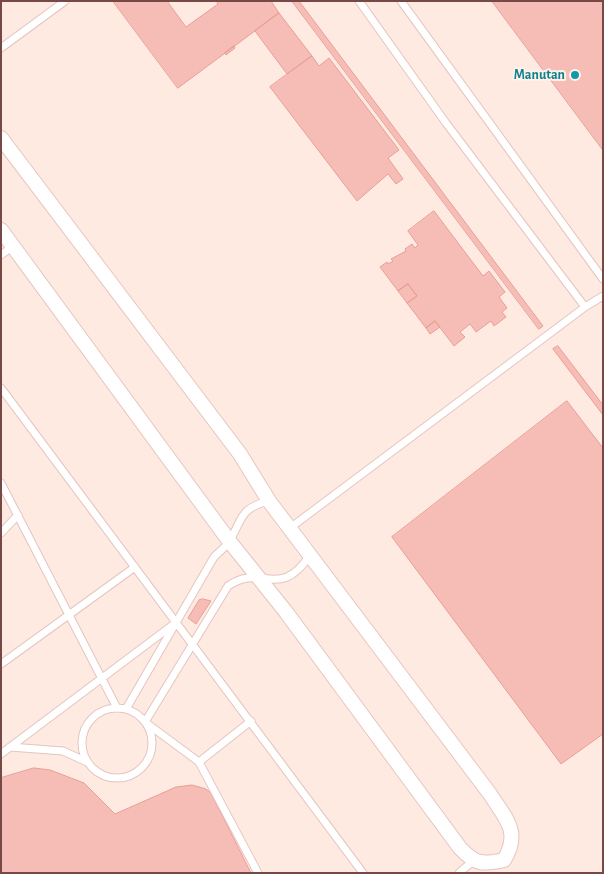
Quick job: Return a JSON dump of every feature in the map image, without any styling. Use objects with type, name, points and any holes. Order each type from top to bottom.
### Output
[{"type":"street","points":[[1,138],[240,454],[269,501],[490,794],[512,829],[510,850],[504,860],[490,863],[473,861],[460,848],[260,578],[230,542],[1,230]]},
{"type":"lane","points":[[1,48],[65,1]]},
{"type":"lane","points":[[359,1],[446,123],[585,307]]},
{"type":"lane","points":[[401,1],[603,279]]},
{"type":"lane","points":[[1,256],[13,246]]},
{"type":"lane","points":[[290,528],[585,307],[603,296]]},
{"type":"lane","points":[[1,388],[364,873]]},
{"type":"lane","points":[[1,482],[117,708]]},
{"type":"lane","points":[[126,709],[214,557],[230,542],[240,517],[248,510],[269,501]]},
{"type":"lane","points":[[1,533],[18,514]]},
{"type":"lane","points":[[145,722],[228,586],[237,579],[288,578],[297,572],[310,555]]},
{"type":"lane","points":[[1,664],[135,567]]},
{"type":"lane","points":[[1,754],[176,622]]},
{"type":"lane","points":[[145,722],[150,732],[152,748],[146,764],[137,772],[127,777],[110,778],[95,771],[87,762],[82,751],[82,739],[86,728],[93,718],[102,711],[117,708],[126,709],[145,722],[199,762],[258,873]]},
{"type":"lane","points":[[199,762],[251,721]]},
{"type":"lane","points":[[10,747],[63,751],[87,762]]},
{"type":"lane","points":[[459,873],[473,861]]},
{"type":"building","points":[[113,1],[167,1],[186,27],[218,4],[216,1],[271,1],[279,13],[178,88]]},
{"type":"building","points":[[292,1],[299,1],[543,326],[539,329]]},
{"type":"building","name":"Manutan","points":[[492,1],[603,1],[603,150]]},
{"type":"building","points":[[279,13],[312,56],[287,74],[255,31]]},
{"type":"building","points":[[234,46],[235,48],[226,55],[225,53]]},
{"type":"building","points":[[312,56],[319,66],[329,58],[399,150],[388,158],[403,179],[396,184],[388,174],[357,201],[270,87]]},
{"type":"building","points":[[434,211],[483,276],[489,271],[505,292],[499,297],[507,308],[502,312],[506,317],[494,326],[491,321],[476,332],[470,324],[460,332],[465,337],[454,346],[435,321],[426,328],[407,303],[417,296],[408,284],[398,291],[380,267],[387,262],[388,264],[393,261],[391,259],[406,251],[405,249],[412,244],[415,248],[418,245],[408,231]]},
{"type":"building","points":[[408,284],[417,296],[407,303],[398,291]]},
{"type":"building","points":[[435,321],[440,327],[430,334],[426,328]]},
{"type":"building","points":[[558,346],[603,405],[603,415],[553,349]]},
{"type":"building","points":[[567,401],[603,448],[603,734],[561,764],[392,537]]},
{"type":"building","points":[[199,600],[211,601],[196,624],[188,618]]},
{"type":"building","points":[[34,768],[50,770],[84,783],[115,814],[176,787],[192,785],[206,789],[211,793],[251,873],[1,873],[1,778]]},
{"type":"place","name":"Manutan","points":[[575,75]]}]
